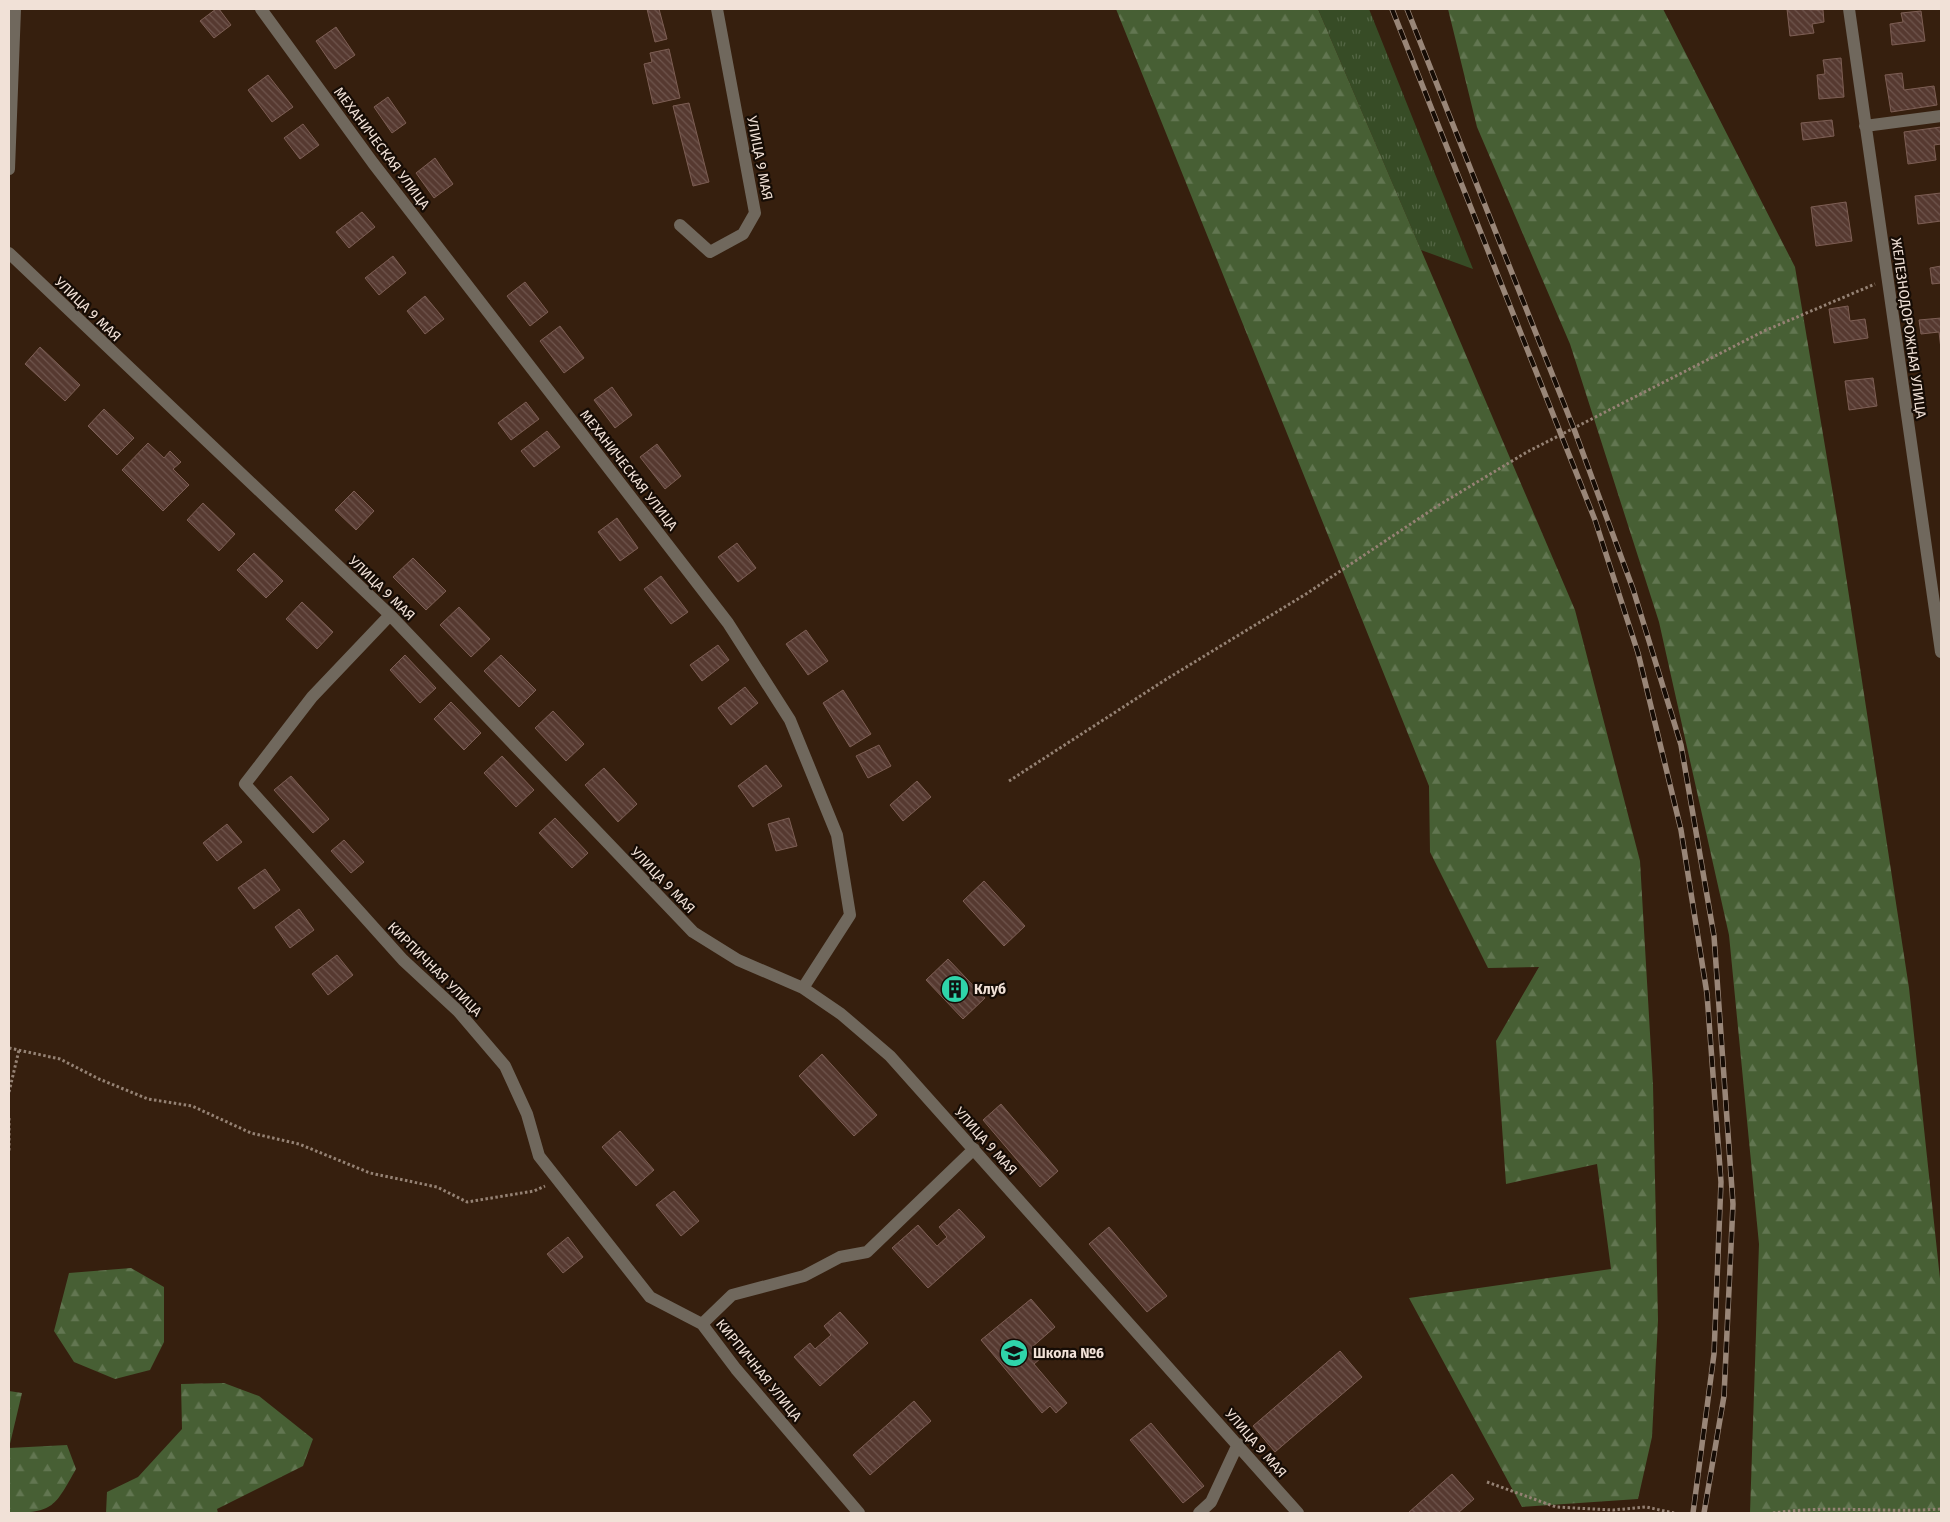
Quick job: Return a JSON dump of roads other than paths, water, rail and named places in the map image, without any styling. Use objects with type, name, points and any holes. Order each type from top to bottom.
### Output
[{"type":"street","points":[[9,169],[15,9]]},
{"type":"street","name":"МЕХАНИЧЕСКАЯ УЛИЦА","points":[[261,9],[373,163],[728,623],[790,720],[837,835],[850,915],[804,988]]},
{"type":"street","name":"УЛИЦА 9 МАЯ","points":[[680,225],[710,252],[742,234],[755,213],[717,9]]},
{"type":"street","name":"ЖЕЛЕЗНОДОРОЖНАЯ УЛИЦА","points":[[1849,9],[1941,652]]},
{"type":"street","points":[[1865,126],[1941,116]]},
{"type":"street","name":"УЛИЦА 9 МАЯ","points":[[9,253],[390,615],[693,932],[738,960],[804,988],[842,1014],[890,1056],[1298,1513]]},
{"type":"street","name":"КИРПИЧНАЯ УЛИЦА","points":[[390,615],[312,696],[245,784],[403,960],[458,1011],[504,1066],[527,1114],[540,1156],[650,1297],[702,1324],[736,1369],[859,1513]]},
{"type":"street","points":[[702,1324],[732,1295],[804,1276],[840,1257],[867,1252],[974,1150]]},
{"type":"street","points":[[1199,1513],[1211,1502],[1238,1444]]},
{"type":"railway","points":[[1392,9],[1595,520],[1638,653],[1681,830],[1707,994],[1721,1182],[1714,1354],[1693,1513]]},
{"type":"railway","points":[[1407,9],[1574,429],[1633,589],[1681,745],[1714,936],[1733,1204],[1724,1396],[1704,1513]]},
{"type":"place","name":"Клуб","points":[[955,989]]},
{"type":"place","name":"Школа №6","points":[[1014,1353]]}]
